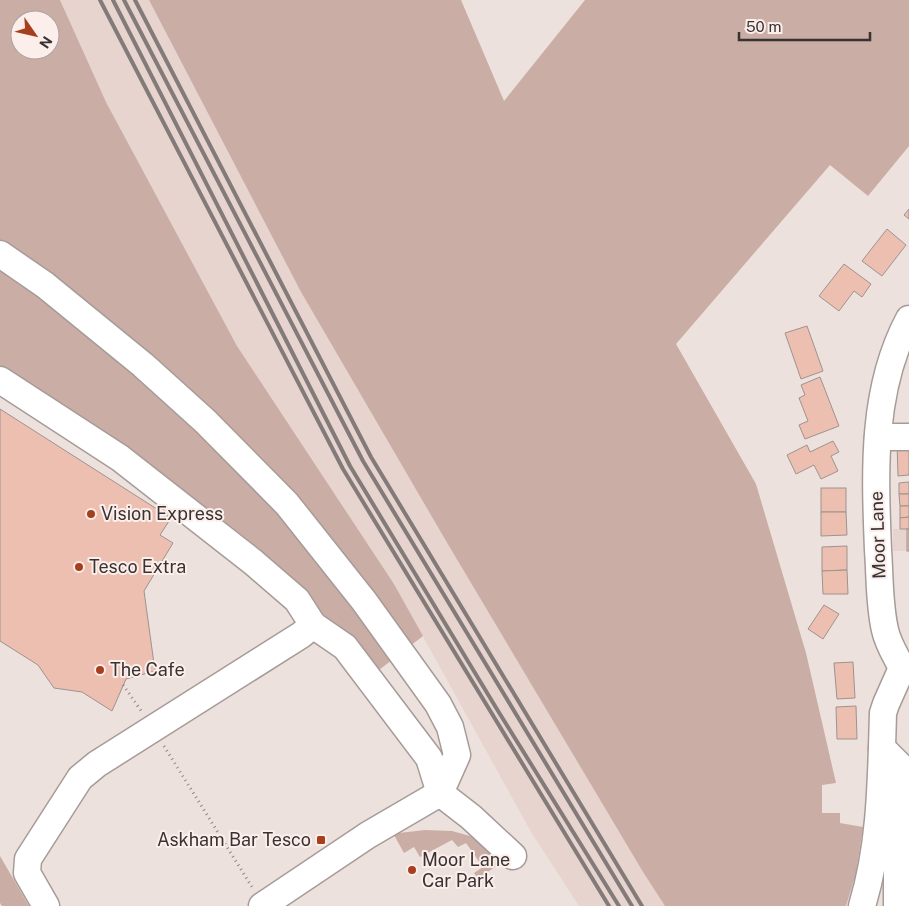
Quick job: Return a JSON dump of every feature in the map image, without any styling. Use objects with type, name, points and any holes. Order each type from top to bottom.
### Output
[{"type":"street","points":[[0,254],[45,285],[143,365],[205,422],[286,504],[364,601],[438,704],[450,727],[457,755],[440,793],[368,835],[262,906]]},
{"type":"street","name":"Moor Lane","points":[[862,906],[879,818],[883,713],[906,668],[893,651],[885,631],[880,589],[876,482],[883,394],[891,363],[902,332],[909,319]]},
{"type":"street","points":[[0,380],[120,458],[246,556],[297,600],[313,625],[345,647],[429,758],[440,793],[513,856]]},
{"type":"street","points":[[878,438],[909,437]]},
{"type":"street","points":[[46,906],[26,873],[28,859],[80,778],[98,764],[301,635],[313,625]]},
{"type":"street","points":[[882,748],[900,766],[906,788],[898,866],[897,906]]},
{"type":"path","points":[[123,686],[153,728],[262,906]]},
{"type":"shaded area","points":[[0,0],[60,0],[106,102],[237,346],[394,584],[423,636],[379,670],[318,609],[209,515],[0,367]]},
{"type":"shaded area","points":[[60,0],[149,0],[301,292],[446,541],[665,906],[579,906],[531,832],[394,584],[237,346],[106,102]]},
{"type":"shaded area","points":[[149,0],[461,0],[504,101],[585,0],[909,0],[909,146],[868,196],[830,165],[676,344],[756,484],[806,653],[836,783],[822,785],[822,813],[840,813],[840,823],[863,827],[856,873],[846,906],[665,906],[446,541],[301,292]]},
{"type":"shaded area","points":[[893,529],[909,529],[909,551],[893,551]]},
{"type":"shaded area","points":[[425,830],[452,831],[477,838],[506,859],[478,879],[474,873],[483,867],[466,843],[458,847],[452,840],[420,857],[414,847],[404,853],[394,835]]},
{"type":"shaded area","points":[[0,856],[29,906],[2,906],[0,903]]},
{"type":"building","points":[[909,209],[909,219],[904,215]]},
{"type":"building","points":[[887,229],[906,245],[882,276],[862,261]]},
{"type":"building","points":[[844,264],[871,284],[862,297],[854,291],[839,311],[819,296]]},
{"type":"building","points":[[807,326],[823,371],[801,379],[785,333]]},
{"type":"building","points":[[820,377],[839,426],[805,439],[799,425],[808,421],[799,398],[805,395],[801,385]]},
{"type":"building","name":"Tesco Extra","points":[[0,409],[171,518],[160,535],[173,543],[144,591],[155,671],[126,679],[112,711],[82,692],[54,688],[38,665],[0,641]]},
{"type":"building","points":[[833,441],[839,452],[831,456],[838,471],[821,479],[814,465],[796,474],[787,455],[807,445],[810,452]]},
{"type":"building","points":[[897,443],[909,443],[909,475],[898,476]]},
{"type":"building","points":[[909,482],[909,494],[899,494],[899,483]]},
{"type":"building","points":[[821,488],[846,488],[846,512],[821,512]]},
{"type":"building","points":[[899,494],[909,494],[909,506],[900,506]]},
{"type":"building","points":[[900,506],[909,506],[909,517],[900,518]]},
{"type":"building","points":[[821,512],[846,512],[847,535],[821,536]]},
{"type":"building","points":[[909,517],[909,529],[900,529],[900,518]]},
{"type":"building","points":[[907,529],[909,529],[909,551],[907,551]]},
{"type":"building","points":[[847,546],[847,570],[822,571],[822,547]]},
{"type":"building","points":[[847,570],[848,594],[823,594],[822,571]]},
{"type":"building","points":[[824,605],[839,614],[823,639],[808,629]]},
{"type":"building","points":[[853,662],[855,698],[837,699],[834,663]]},
{"type":"building","points":[[856,706],[857,739],[837,739],[836,707]]},
{"type":"railway","points":[[100,0],[343,469],[609,906]]},
{"type":"railway","points":[[113,0],[350,466],[619,906]]},
{"type":"railway","points":[[124,0],[363,461],[632,906]]},
{"type":"railway","points":[[135,0],[371,457],[642,906]]},
{"type":"place","name":"Vision Express","points":[[91,514]]},
{"type":"place","name":"Tesco Extra","points":[[79,567]]},
{"type":"place","name":"The Cafe","points":[[100,670]]},
{"type":"place","name":"Askham Bar Tesco","points":[[321,840]]},
{"type":"place","name":"Moor Lane Car Park","points":[[412,870]]}]
